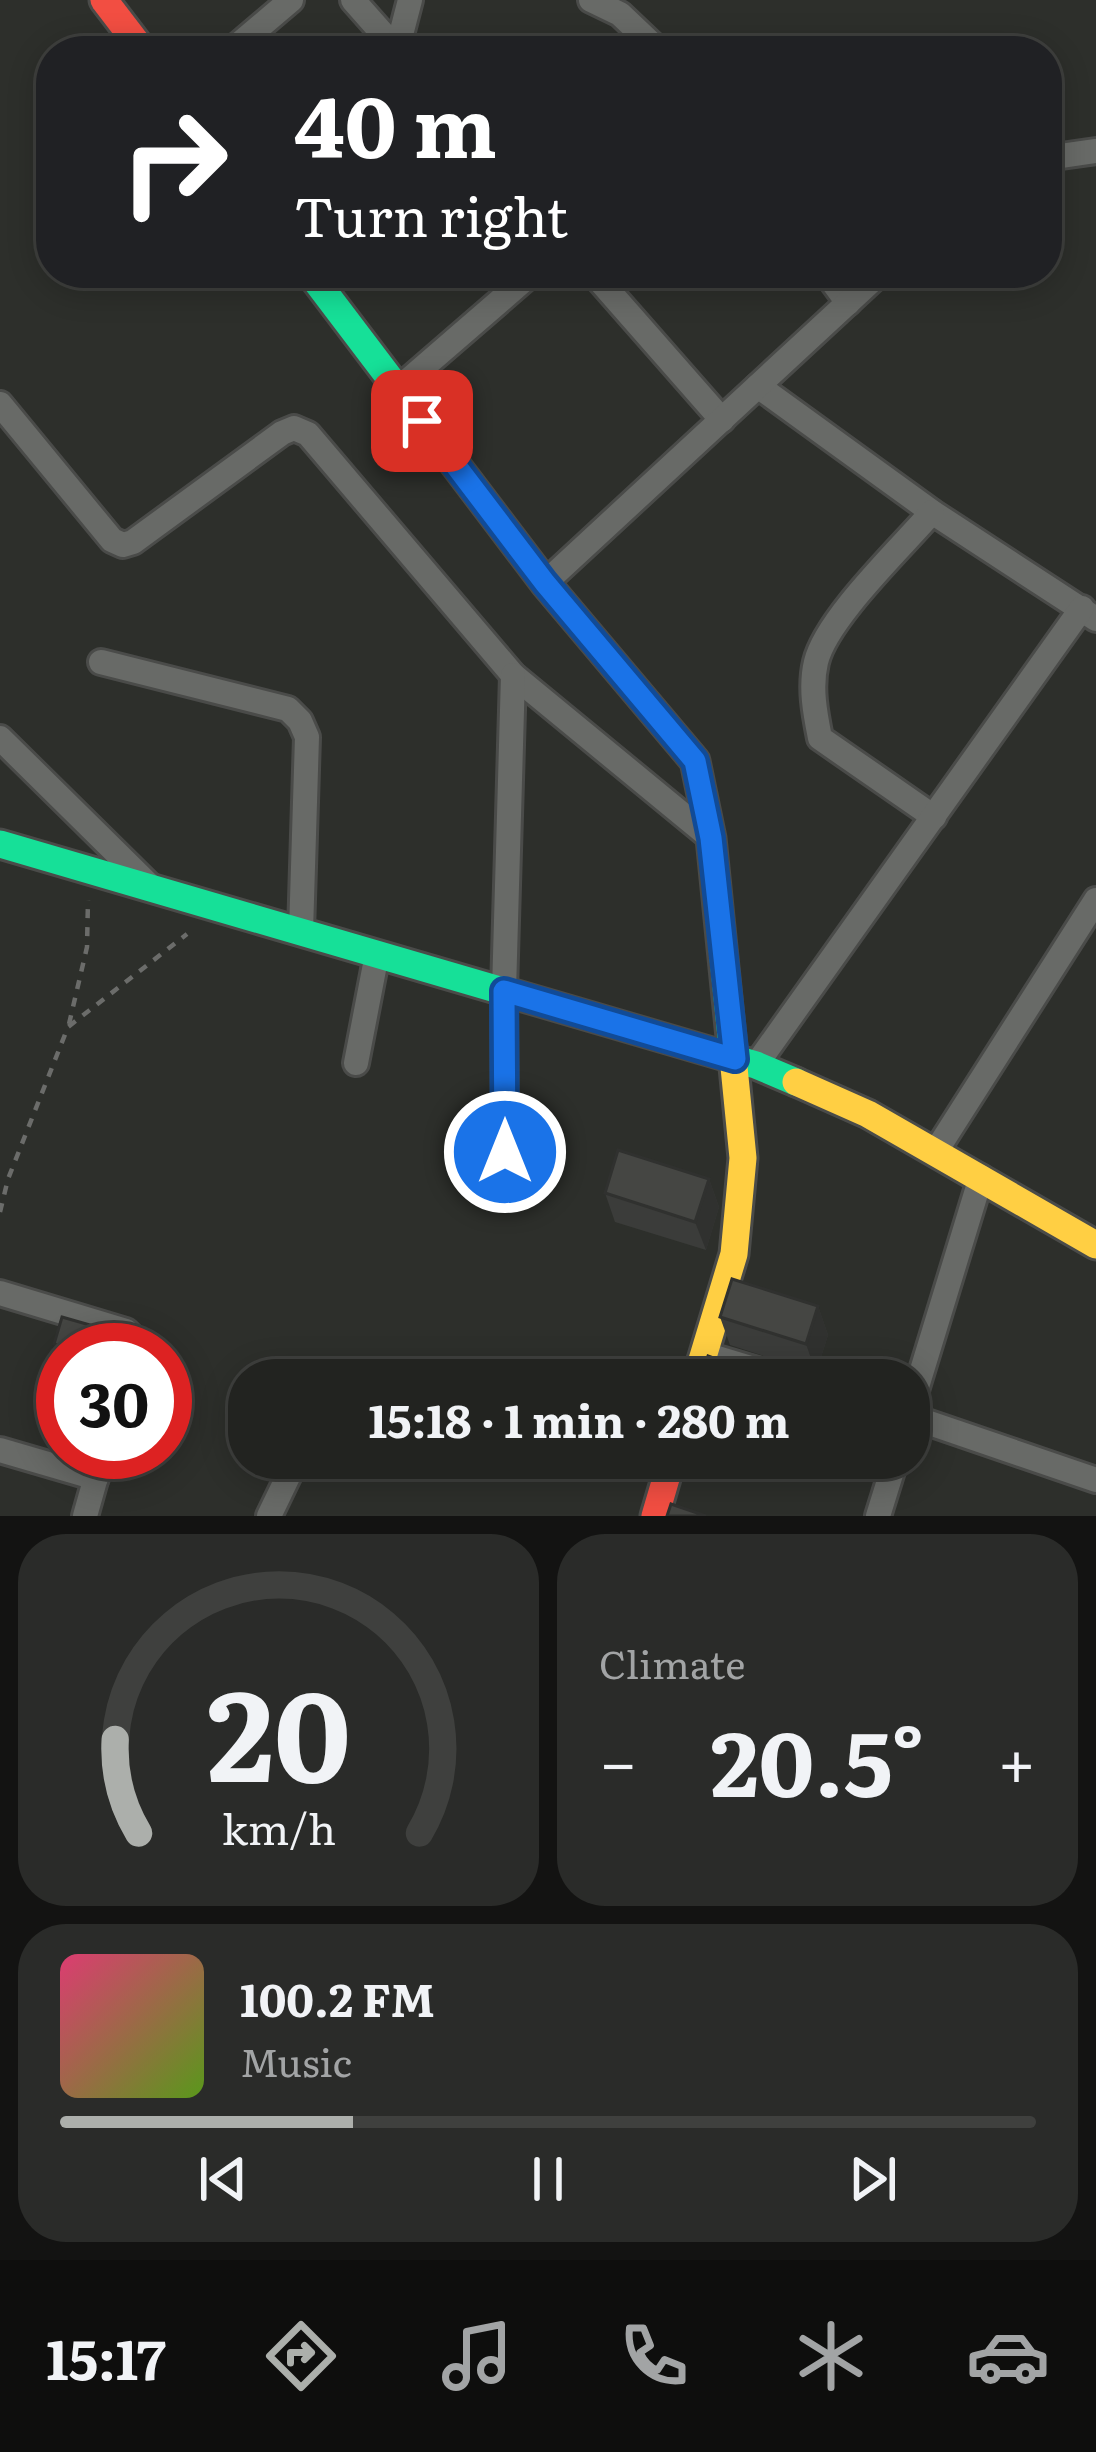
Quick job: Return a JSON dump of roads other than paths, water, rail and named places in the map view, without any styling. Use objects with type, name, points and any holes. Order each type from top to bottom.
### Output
[{"type":"street","points":[[104,0],[131,36]]},
{"type":"street","points":[[249,36],[291,0]]},
{"type":"street","points":[[353,0],[385,36]]},
{"type":"street","points":[[401,36],[410,0]]},
{"type":"street","points":[[591,0],[620,14],[643,36]]},
{"type":"street","points":[[1062,156],[1096,151]]},
{"type":"street","points":[[321,288],[545,583],[695,761],[745,1062],[734,1254],[702,1359]]},
{"type":"street","points":[[398,388],[515,288]]},
{"type":"street","points":[[606,288],[722,420]]},
{"type":"street","points":[[837,288],[848,303]]},
{"type":"street","points":[[545,583],[864,288]]},
{"type":"street","points":[[745,1062],[1089,614],[932,512],[758,386]]},
{"type":"street","points":[[0,404],[112,540],[123,545],[134,542],[282,433],[294,428],[308,434],[513,674],[711,838]]},
{"type":"street","points":[[932,512],[824,638],[815,665],[813,701],[820,738],[934,817]]},
{"type":"street","points":[[101,662],[288,709],[300,721],[307,737],[301,932]]},
{"type":"street","points":[[505,1152],[504,991],[513,674]]},
{"type":"street","points":[[0,738],[152,888]]},
{"type":"street","points":[[0,844],[745,1062],[868,1114],[1096,1245]]},
{"type":"street","points":[[936,1151],[1096,900]]},
{"type":"street","points":[[356,1064],[377,954]]},
{"type":"street","points":[[926,1359],[981,1178]]},
{"type":"street","points":[[0,1293],[99,1323]]},
{"type":"street","points":[[930,1421],[1096,1480]]},
{"type":"street","points":[[0,1450],[36,1460]]},
{"type":"street","points":[[85,1516],[96,1479]]},
{"type":"street","points":[[269,1516],[287,1479]]},
{"type":"street","points":[[655,1516],[666,1479]]},
{"type":"street","points":[[878,1516],[889,1479]]}]
